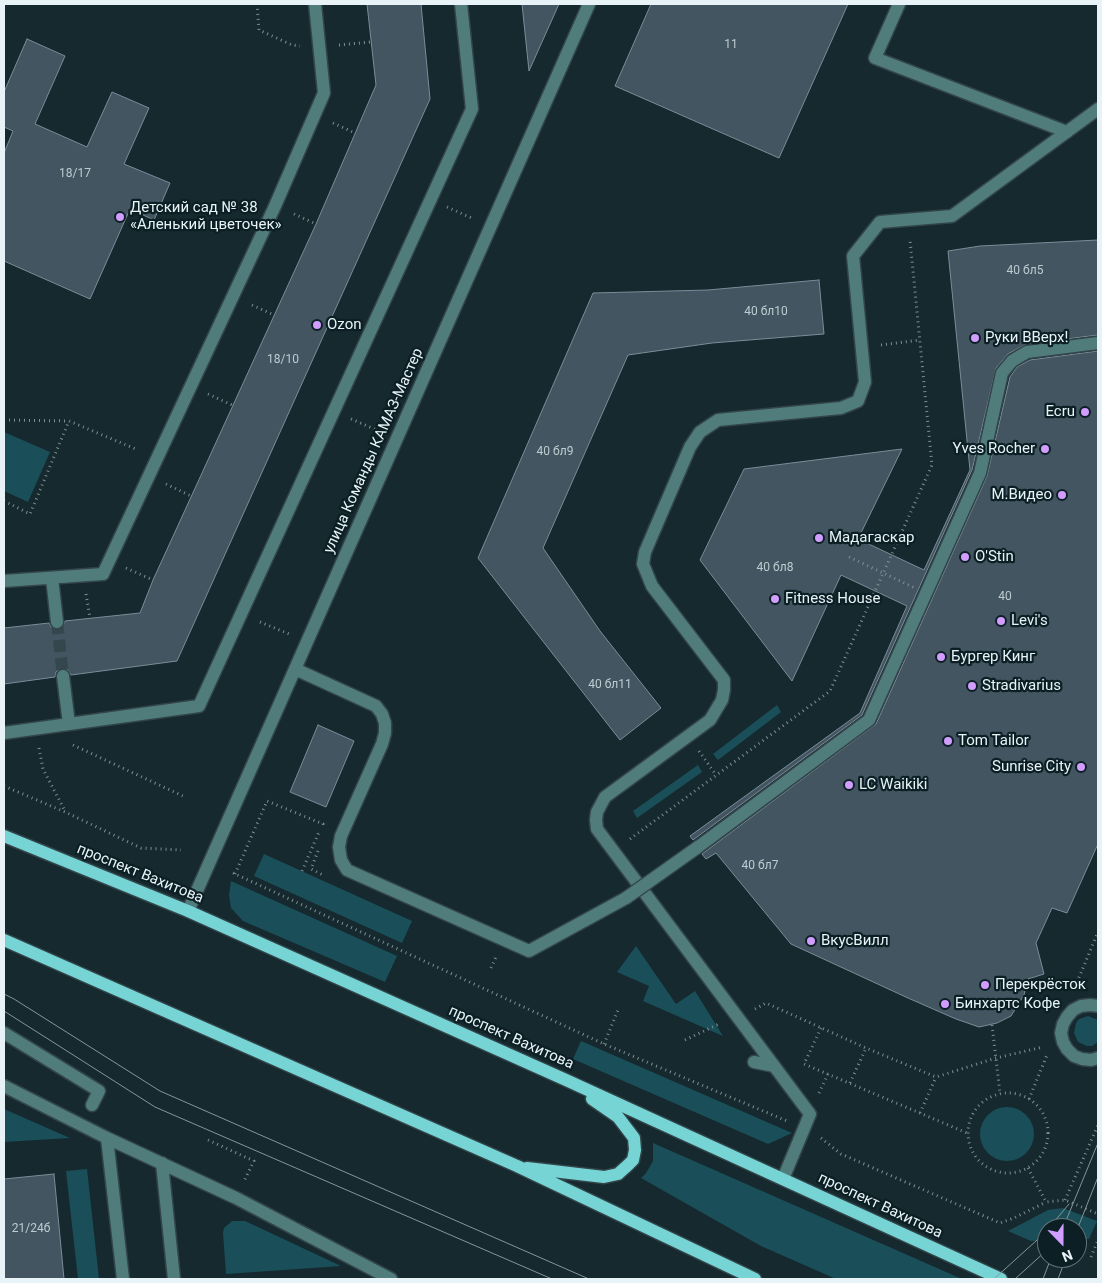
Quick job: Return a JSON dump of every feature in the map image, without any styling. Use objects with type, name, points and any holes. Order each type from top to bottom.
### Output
[{"type":"main road","name":"проспект Вахитова","points":[[4,836],[188,911],[566,1080],[1001,1279]]},
{"type":"main road","points":[[4,940],[517,1166],[755,1279]]},
{"type":"main road","points":[[517,1166],[604,1176],[618,1174],[633,1160],[635,1150],[634,1138],[629,1129],[618,1117],[566,1080]]},
{"type":"street","points":[[4,581],[103,574],[275,206],[324,93],[316,4]]},
{"type":"street","points":[[4,732],[199,706],[472,109],[461,4]]},
{"type":"street","name":"улица Команды КАМАЗ-Мастер","points":[[188,911],[589,4]]},
{"type":"street","points":[[899,4],[875,58],[1067,132]]},
{"type":"street","points":[[782,1179],[810,1114],[597,829],[596,820],[600,804],[605,797],[710,720],[722,700],[724,680],[652,586],[644,564],[645,552],[690,447],[700,432],[718,420],[842,408],[858,401],[866,382],[853,256],[880,222],[952,216],[1098,109]]},
{"type":"street","points":[[295,669],[376,706],[382,714],[385,733],[382,744],[341,836],[339,848],[341,860],[347,870],[529,951],[626,898],[869,720],[980,473],[1002,373],[1012,361],[1028,352],[1098,343]]},
{"type":"street","points":[[52,578],[56,622]]},
{"type":"street","points":[[63,676],[69,724]]},
{"type":"street","points":[[1096,1002],[1081,1006],[1066,1016],[1062,1024],[1061,1033],[1063,1042],[1074,1056],[1082,1059],[1098,1058]]},
{"type":"street","points":[[4,1033],[99,1091],[92,1105]]},
{"type":"street","points":[[754,1062],[774,1066]]},
{"type":"street","points":[[4,1086],[107,1138],[236,1198],[391,1279]]},
{"type":"street","points":[[107,1138],[123,1279]]},
{"type":"street","points":[[162,1163],[174,1279]]},
{"type":"path","points":[[431,200],[491,226]]},
{"type":"path","points":[[614,851],[830,691],[932,465],[908,219]]},
{"type":"path","points":[[862,346],[920,340]]},
{"type":"path","points":[[334,411],[397,439]]},
{"type":"path","points":[[4,420],[69,421],[158,458]]},
{"type":"path","points":[[4,501],[30,514],[69,421]]},
{"type":"path","points":[[149,476],[191,496]]},
{"type":"path","points":[[850,557],[915,588]]},
{"type":"path","points":[[110,561],[153,580]]},
{"type":"path","points":[[241,613],[307,642]]},
{"type":"path","points":[[69,724],[71,744],[185,797]]},
{"type":"path","points":[[688,736],[716,775]]},
{"type":"path","points":[[43,769],[65,812]]},
{"type":"path","points":[[4,786],[65,812],[140,848],[181,850]]},
{"type":"path","points":[[302,871],[323,824],[267,801],[234,874],[604,1044],[786,1121]]},
{"type":"path","points":[[321,844],[310,870],[328,877]]},
{"type":"path","points":[[685,1040],[766,1004],[936,1077],[996,1058],[1051,1046]]},
{"type":"path","points":[[604,1044],[618,1010]]},
{"type":"path","points":[[992,1025],[1000,1093]]},
{"type":"path","points":[[821,1028],[804,1064],[967,1133]]},
{"type":"path","points":[[850,1083],[866,1048]]},
{"type":"path","points":[[1029,1099],[1047,1055]]},
{"type":"path","points":[[920,1112],[936,1077]]},
{"type":"path","points":[[1000,1093],[1013,1093],[1029,1099],[1037,1105],[1045,1116],[1048,1129],[1047,1142],[1042,1155],[1028,1168],[1021,1171],[1008,1174],[995,1172],[983,1165],[974,1156],[968,1144],[967,1133],[970,1118],[977,1106],[987,1098],[1000,1093]]},
{"type":"path","points":[[1065,1200],[1098,1124]]},
{"type":"path","points":[[819,1137],[841,1154],[1000,1223],[1046,1202],[1065,1200],[1097,1213],[1098,1208]]},
{"type":"path","points":[[208,1140],[254,1161],[248,1174]]},
{"type":"path","points":[[1028,1168],[1046,1202]]},
{"type":"path","points":[[1091,1257],[1098,1240]]},
{"type":"shaded area","points":[[4,432],[50,452],[28,502],[4,491]]},
{"type":"shaded area","points":[[777,705],[781,712],[718,760],[713,754]]},
{"type":"shaded area","points":[[698,765],[702,772],[637,818],[633,811]]},
{"type":"shaded area","points":[[264,854],[412,921],[402,943],[254,876]]},
{"type":"shaded area","points":[[231,881],[397,956],[385,982],[243,921],[231,908],[229,895]]},
{"type":"shaded area","points":[[636,946],[676,1004],[695,991],[723,1036],[643,1001],[649,986],[617,972]]},
{"type":"shaded area","points":[[1088,1016],[1098,1020],[1098,1042],[1092,1046],[1078,1042],[1074,1033],[1079,1019]]},
{"type":"shaded area","points":[[581,1041],[792,1133],[768,1144],[573,1059]]},
{"type":"shaded area","points":[[1002,1107],[1012,1107],[1022,1111],[1030,1119],[1034,1134],[1030,1149],[1022,1157],[1012,1161],[1002,1161],[992,1157],[984,1149],[980,1139],[980,1129],[984,1119],[992,1111]]},
{"type":"shaded area","points":[[4,1109],[70,1138],[4,1142]]},
{"type":"shaded area","points":[[653,1143],[962,1279],[836,1279],[761,1246],[641,1178],[653,1161]]},
{"type":"shaded area","points":[[87,1169],[99,1279],[78,1279],[66,1171]]},
{"type":"shaded area","points":[[1063,1208],[1097,1221],[1089,1239],[1087,1239],[1087,1218],[1037,1218],[1037,1241],[1031,1241],[1008,1231],[1048,1210]]},
{"type":"shaded area","points":[[232,1221],[245,1221],[341,1266],[226,1274],[223,1233],[224,1228]]},
{"type":"building","points":[[367,4],[421,4],[430,99],[177,661],[71,675],[67,669],[62,668],[56,672],[55,677],[4,684],[4,628],[49,623],[51,627],[57,630],[62,628],[65,621],[140,613],[153,580],[316,224],[376,85]]},
{"type":"building","points":[[522,4],[559,4],[529,71]]},
{"type":"building","points":[[651,4],[848,4],[779,158],[615,86]]},
{"type":"building","points":[[27,39],[65,56],[35,124],[87,147],[112,92],[149,108],[124,164],[170,183],[154,220],[130,209],[90,299],[4,261],[4,153],[13,131],[4,127],[4,92]]},
{"type":"building","points":[[1098,240],[1098,335],[1026,344],[1008,354],[996,368],[972,470],[862,715],[693,840],[690,836],[860,713],[907,606],[841,575],[792,681],[700,560],[744,469],[902,449],[858,539],[924,570],[970,470],[948,251],[980,246]]},
{"type":"building","points":[[819,280],[824,334],[712,343],[628,355],[543,548],[600,631],[661,708],[620,740],[478,558],[593,293],[708,290]]},
{"type":"building","points":[[1098,351],[1098,844],[1067,913],[1052,908],[1036,943],[1044,974],[1028,979],[1024,995],[1011,1016],[997,1023],[979,1027],[908,998],[791,944],[716,853],[706,859],[702,854],[876,724],[987,476],[1010,377],[1017,367],[1030,360]]},
{"type":"building","points":[[318,725],[354,741],[326,807],[290,792]]},
{"type":"building","points":[[54,1174],[64,1279],[4,1279],[4,1179]]},
{"type":"tunnel","points":[[57,622],[63,676]]},
{"type":"tram line","points":[[4,994],[160,1091],[589,1279]]},
{"type":"tram line","points":[[4,1011],[155,1107],[552,1279]]},
{"type":"tram line","points":[[1067,1218],[1098,1143]]},
{"type":"tram line","points":[[1082,1218],[1098,1177]]},
{"type":"tram line","points":[[1057,1218],[1069,1204]]},
{"type":"tram line","points":[[994,1279],[1037,1240]]},
{"type":"tram line","points":[[1015,1279],[1037,1259]]},
{"type":"tram line","points":[[1043,1279],[1047,1268]]},
{"type":"tram line","points":[[1058,1279],[1062,1268]]},
{"type":"place","name":"Детский сад № 38 «Аленький цветочек»","points":[[120,217]]},
{"type":"place","name":"Ozon","points":[[317,325]]},
{"type":"place","name":"Руки ВВерх!","points":[[975,338]]},
{"type":"place","name":"Ecru","points":[[1085,412]]},
{"type":"place","name":"Yves Rocher","points":[[1045,449]]},
{"type":"place","name":"М.Видео","points":[[1062,495]]},
{"type":"place","name":"Мадагаскар","points":[[819,538]]},
{"type":"place","name":"O'Stin","points":[[965,557]]},
{"type":"place","name":"Fitness House","points":[[775,599]]},
{"type":"place","name":"Levi's","points":[[1001,621]]},
{"type":"place","name":"Бургер Кинг","points":[[941,657]]},
{"type":"place","name":"Stradivarius","points":[[972,686]]},
{"type":"place","name":"Tom Tailor","points":[[948,741]]},
{"type":"place","name":"Sunrise City","points":[[1081,767]]},
{"type":"place","name":"LC Waikiki","points":[[849,785]]},
{"type":"place","name":"ВкусВилл","points":[[811,941]]},
{"type":"place","name":"Перекрёсток","points":[[985,985]]},
{"type":"place","name":"Бинхартс Кофе","points":[[945,1004]]}]
